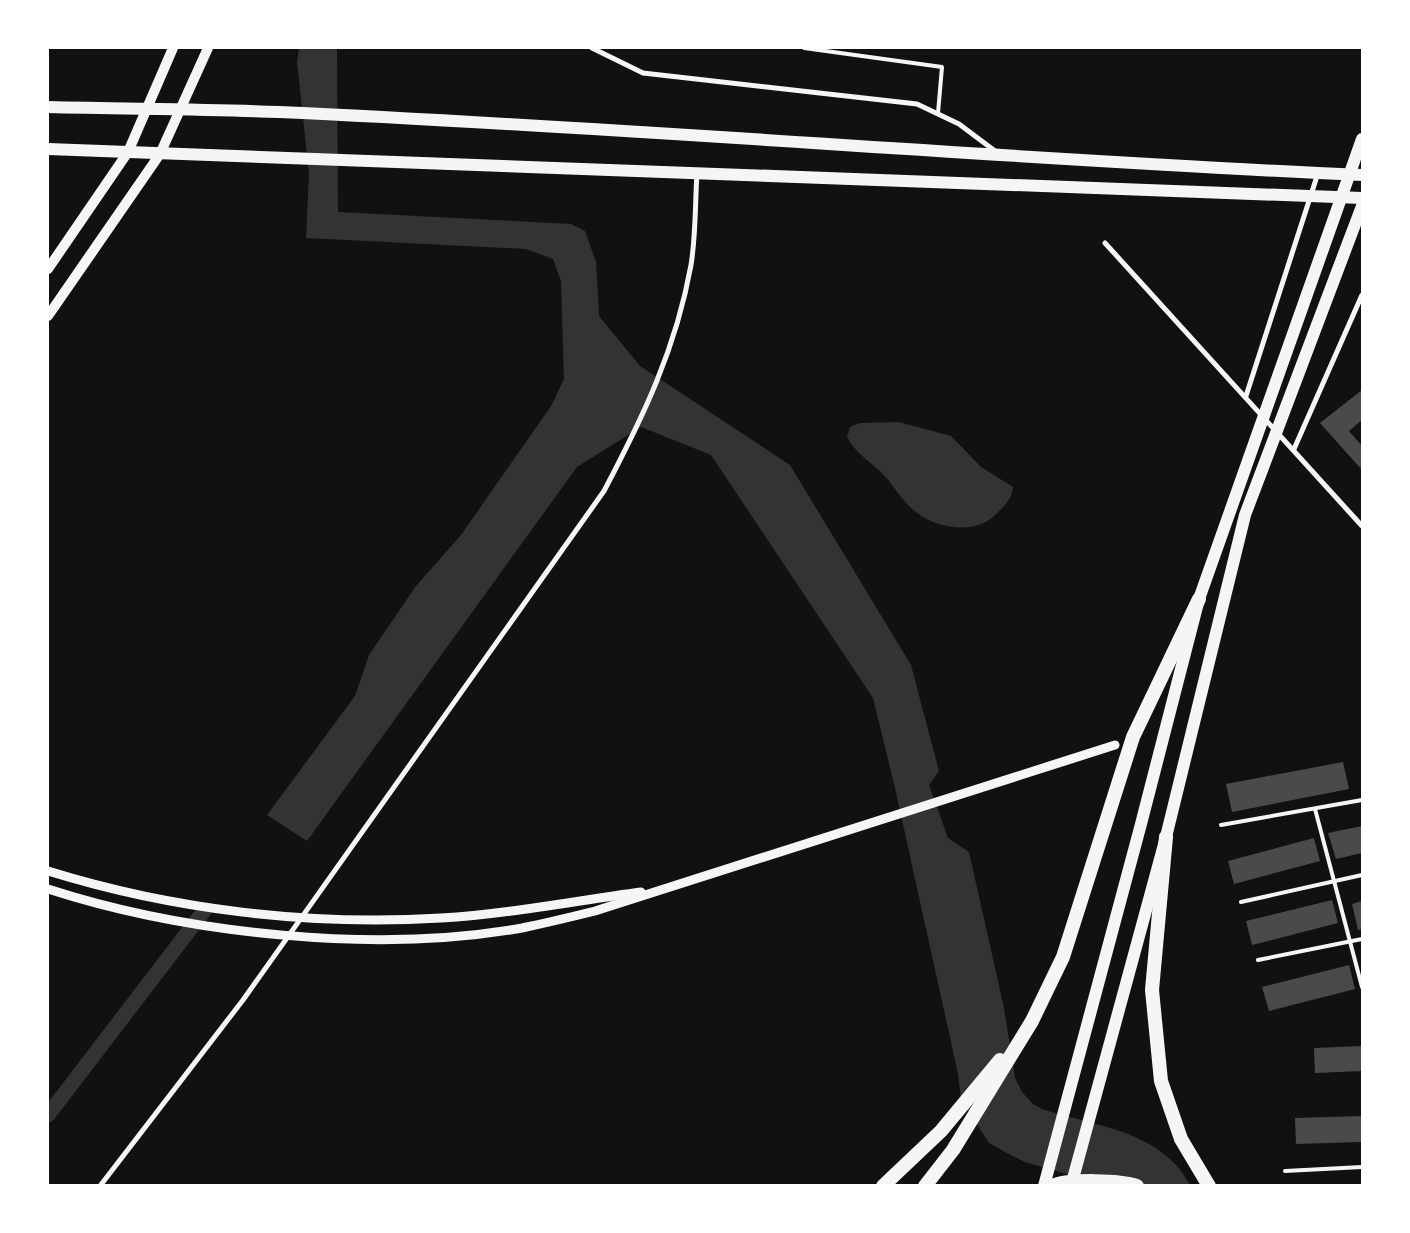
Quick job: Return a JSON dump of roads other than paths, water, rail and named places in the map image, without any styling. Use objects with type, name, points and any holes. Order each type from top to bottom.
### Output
[{"type":"highway","points":[[925,1186],[953,1150],[1032,1021],[1062,957],[1132,737],[1199,599]]},
{"type":"highway","points":[[1166,837],[1152,990],[1161,1081],[1180,1139],[1209,1186]]},
{"type":"highway","points":[[883,1186],[940,1131],[1032,1021]]},
{"type":"highway","points":[[1052,1186],[1058,1183],[1097,1182],[1137,1186]]},
{"type":"main road","points":[[48,269],[128,152],[173,48]]},
{"type":"main road","points":[[48,316],[160,154],[208,48]]},
{"type":"main road","points":[[48,107],[275,112],[430,120],[1002,156],[1362,175]]},
{"type":"main road","points":[[1044,1186],[1199,599],[1362,138]]},
{"type":"main road","points":[[48,149],[441,162],[1362,198]]},
{"type":"main road","points":[[1071,1186],[1166,837],[1245,515],[1362,206]]},
{"type":"main road","points":[[48,260],[59,252]]},
{"type":"street","points":[[592,48],[643,73],[918,104],[959,124],[1002,156]]},
{"type":"street","points":[[100,1186],[243,1000],[604,492],[647,408],[673,338],[691,264],[697,173]]},
{"type":"street","points":[[1246,396],[1318,173]]},
{"type":"street","points":[[1105,243],[1246,396],[1362,526]]},
{"type":"street","points":[[1294,449],[1362,295]]},
{"type":"street","points":[[48,889],[80,900],[148,916],[289,935],[349,939],[435,938],[521,928],[595,911],[1115,744]]},
{"type":"street","points":[[48,871],[91,884],[171,901],[246,913],[358,919],[441,918],[526,910],[663,888]]},
{"type":"lane","points":[[804,48],[942,67],[938,114]]},
{"type":"lane","points":[[1221,824],[1301,810],[1315,810],[1362,800]]},
{"type":"lane","points":[[1315,810],[1362,987]]},
{"type":"lane","points":[[1241,902],[1362,875]]},
{"type":"lane","points":[[1258,960],[1362,939]]},
{"type":"lane","points":[[1285,1171],[1362,1167]]},
{"type":"waterway","points":[[48,1115],[204,911]]}]
